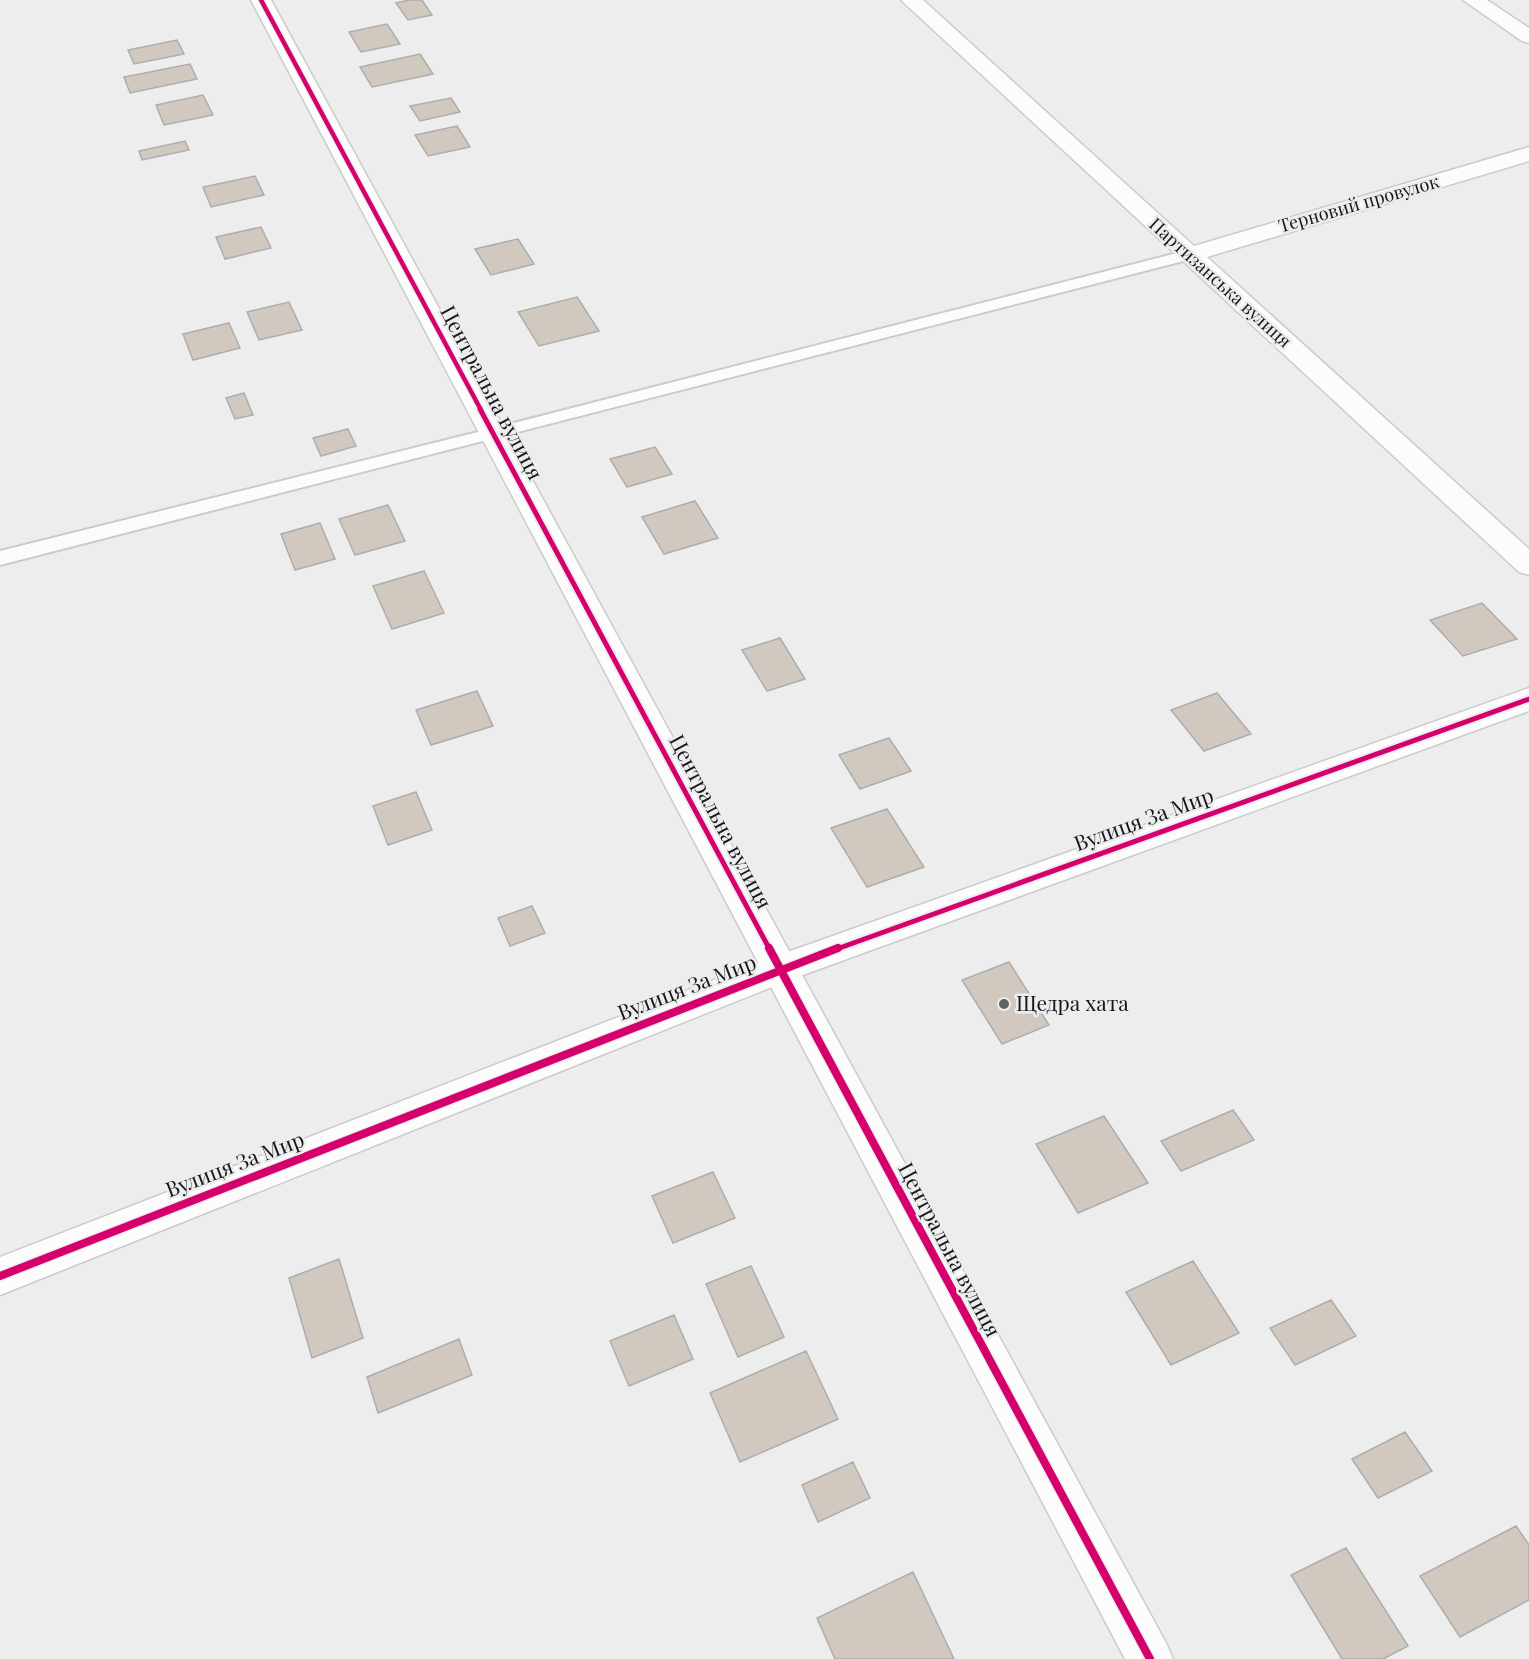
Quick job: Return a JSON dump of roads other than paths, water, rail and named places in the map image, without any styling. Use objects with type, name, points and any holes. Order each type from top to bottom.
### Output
[{"type":"street","name":"Центральна вулиця","points":[[261,0],[1150,1659]]},
{"type":"street","name":"Партизанська вулиця","points":[[911,0],[1529,565]]},
{"type":"street","points":[[1473,0],[1529,37]]},
{"type":"street","name":"Терновий провулок","points":[[1189,255],[1529,154]]},
{"type":"street","name":"Вулиця За Мир","points":[[0,1276],[780,969],[1529,699]]},
{"type":"lane","points":[[0,558],[494,434],[1189,255]]},
{"type":"place","name":"Щедра хата","points":[[1004,1004]]}]
